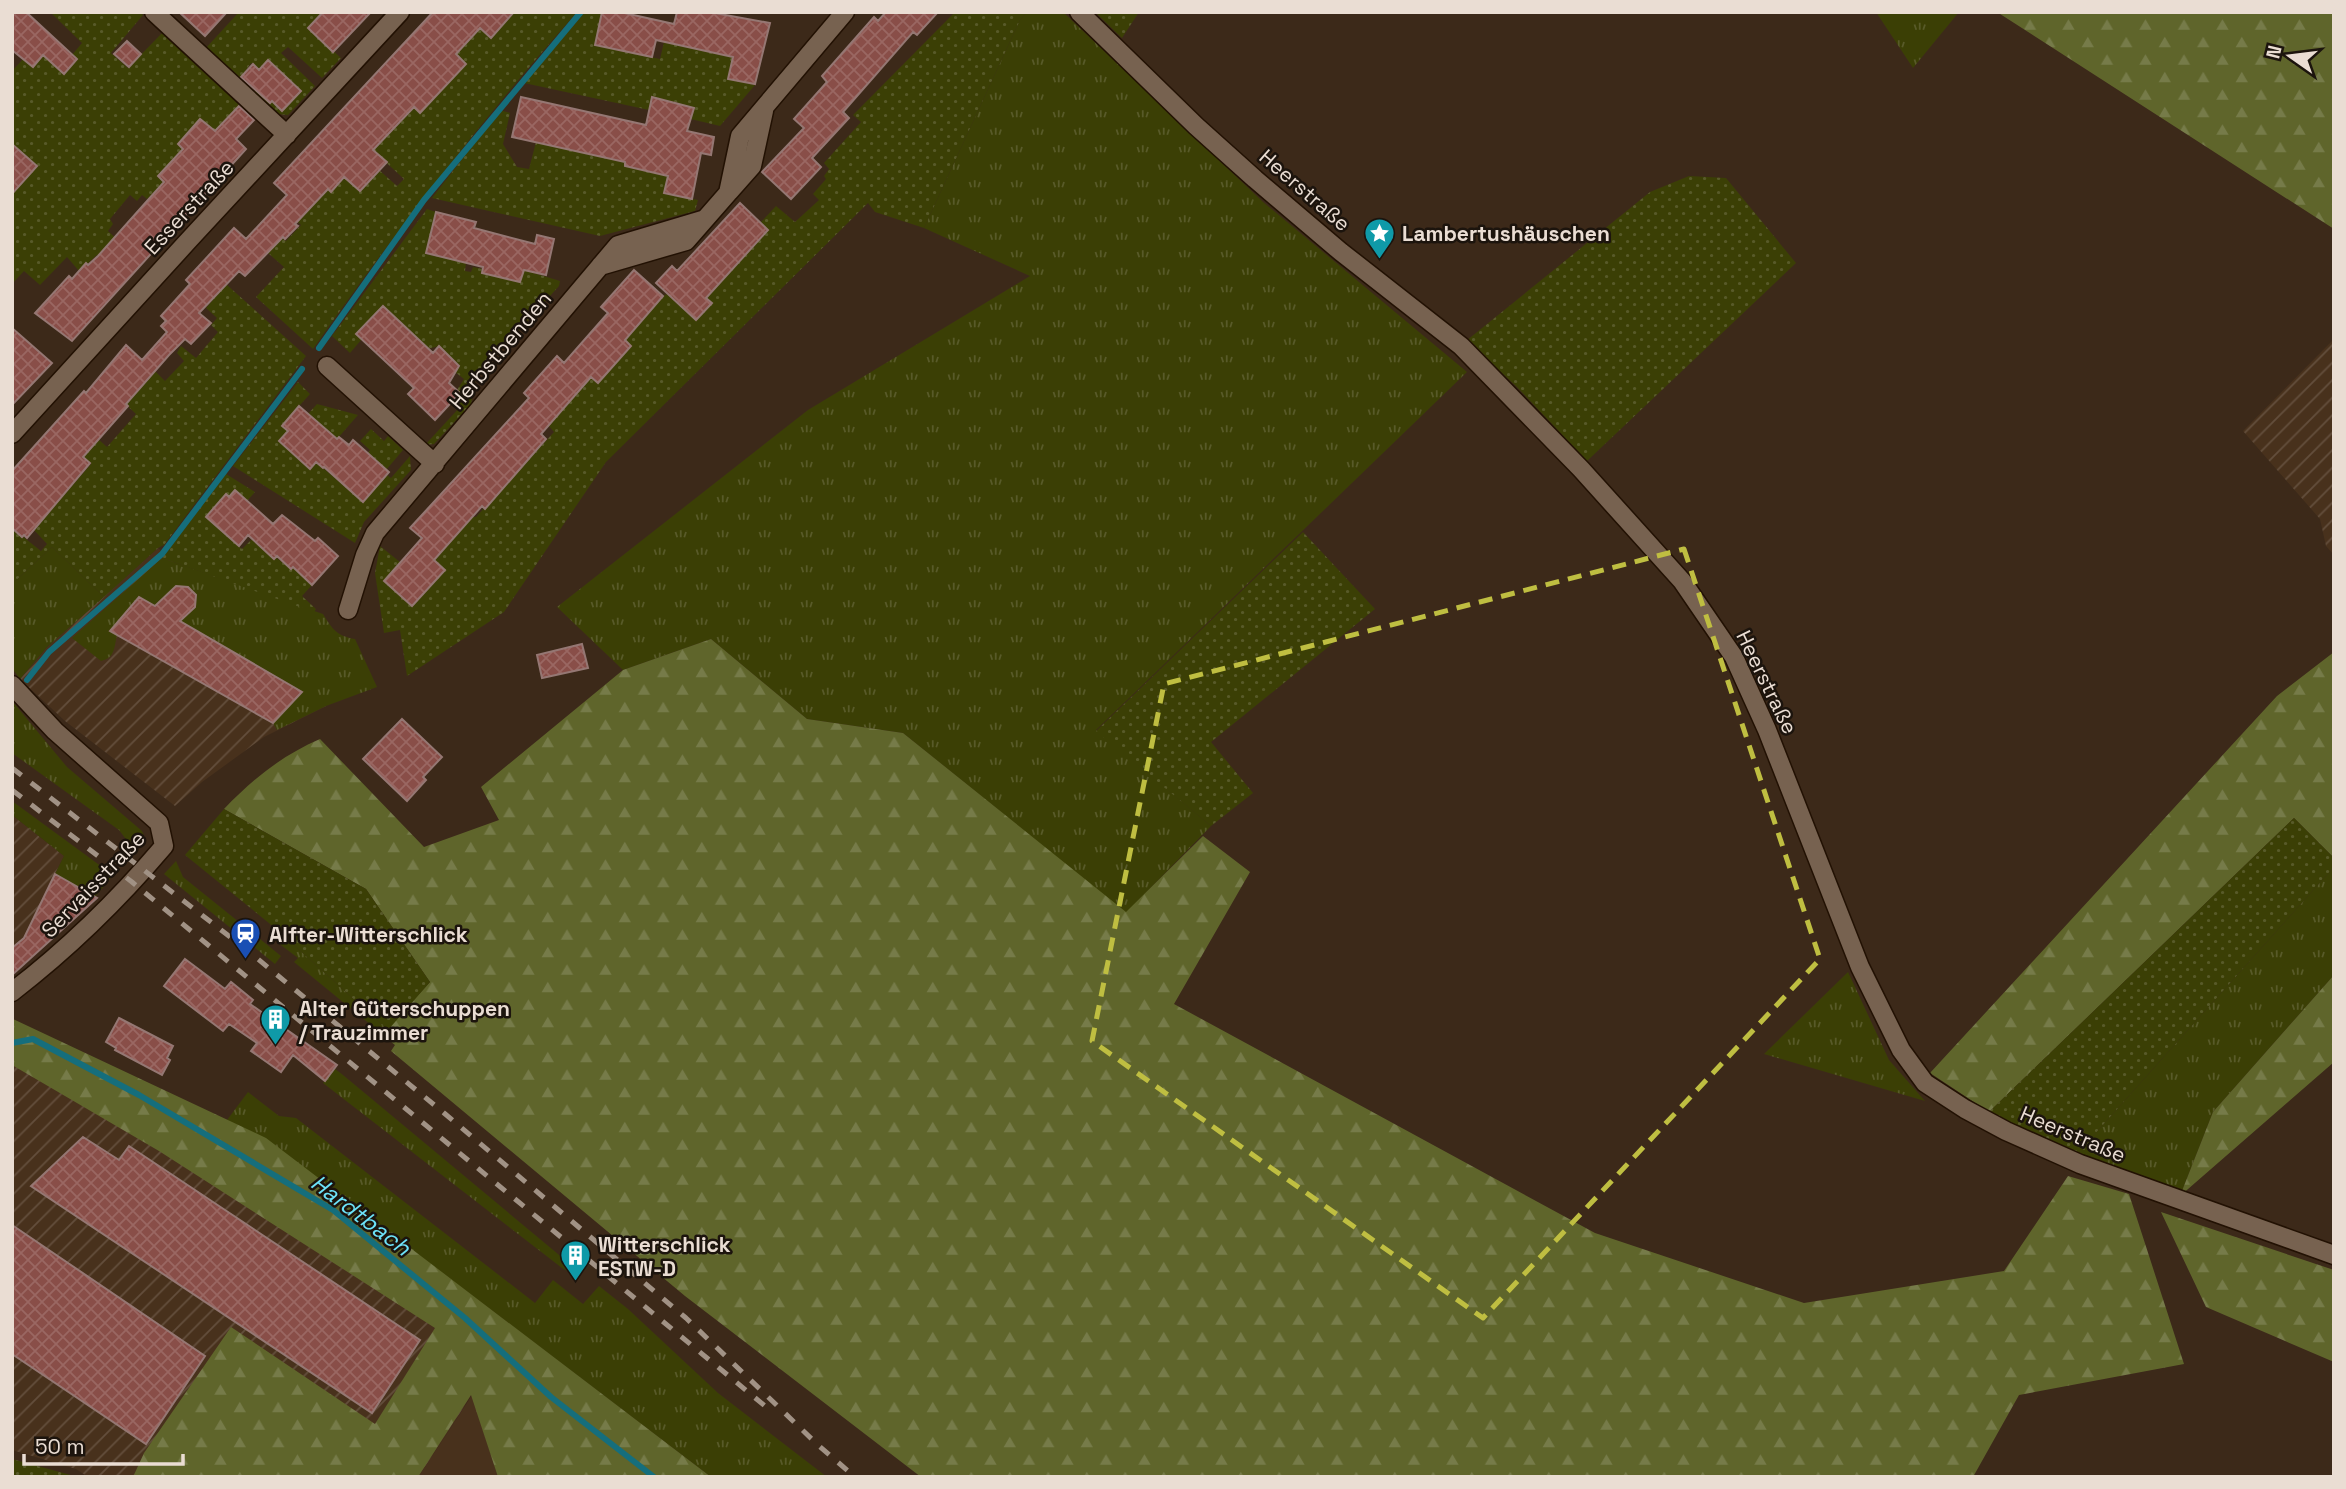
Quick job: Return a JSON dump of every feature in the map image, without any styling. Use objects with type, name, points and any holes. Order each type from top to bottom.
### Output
[{"type":"street","points":[[154,12],[287,135]]},
{"type":"street","name":"Esserstraße","points":[[12,434],[400,12]]},
{"type":"street","name":"Herbstbenden","points":[[348,610],[365,555],[375,533],[618,245],[705,219],[728,193],[740,136],[845,12]]},
{"type":"street","name":"Heerstraße","points":[[1079,12],[1245,170],[1342,252],[1461,346],[1581,469],[1682,581],[1734,657],[1767,730],[1860,967],[1901,1050],[1926,1083],[1965,1109],[2080,1164],[2334,1255]]},
{"type":"street","points":[[327,366],[435,464]]},
{"type":"street","name":"Servaisstraße","points":[[12,685],[55,731],[159,823],[164,846],[110,906],[12,992]]},
{"type":"highlighted area","points":[[1684,549],[1820,959],[1483,1318],[1092,1041],[1164,684]]},
{"type":"shaded area","points":[[2334,339],[2334,555],[2326,546],[2320,519],[2243,431]]},
{"type":"shaded area","points":[[158,548],[326,706],[264,737],[202,782],[175,806],[65,721],[20,679],[47,647]]},
{"type":"shaded area","points":[[12,815],[64,856],[55,874],[97,898],[12,975]]},
{"type":"shaded area","points":[[12,1045],[507,1337],[418,1477],[88,1477],[76,1469],[12,1450]]},
{"type":"shaded area","points":[[472,1395],[498,1477],[418,1477],[452,1426]]},
{"type":"green space","points":[[50,12],[141,12],[143,15],[111,53],[128,68],[163,32],[240,105],[222,126],[158,176],[164,182],[147,199],[142,195],[137,201],[130,195],[110,219],[113,224],[108,231],[122,244],[104,261],[97,255],[79,271],[67,257],[40,285],[24,271],[12,284],[12,194],[37,166],[12,144],[12,71],[24,58],[33,66],[43,55],[64,74],[77,60],[72,55],[82,43]]},
{"type":"green space","points":[[239,12],[323,12],[309,28],[341,58],[322,78],[288,47],[281,53],[315,86],[288,115],[276,114],[253,93],[279,70],[269,60],[258,69],[251,63],[239,80],[205,49]]},
{"type":"green space","points":[[505,12],[577,12],[507,93],[440,177],[313,349],[256,297],[284,267],[268,253],[281,238],[286,241],[301,225],[295,219],[306,212],[328,189],[331,191],[337,185],[331,165],[359,191],[379,170],[397,186],[404,179],[353,132],[386,137],[393,129],[385,121],[394,89],[420,113],[466,64],[456,54],[480,28],[490,37]]},
{"type":"green space","points":[[585,12],[602,12],[595,45],[660,59],[664,42],[733,57],[728,79],[755,85],[720,126],[678,116],[679,103],[652,97],[649,110],[524,83]]},
{"type":"green space","points":[[955,12],[1027,12],[1020,20],[924,228],[875,212],[868,203],[606,462],[504,612],[407,676],[400,630],[384,633],[375,573],[380,546],[400,562],[384,581],[412,606],[445,570],[435,560],[472,517],[476,517],[554,432],[548,425],[586,382],[592,377],[599,382],[631,346],[625,340],[663,296],[667,294],[695,319],[711,303],[706,298],[768,230],[761,222],[776,206],[795,222],[819,200],[813,194],[826,179],[824,176],[829,169],[824,163],[861,122],[853,115]]},
{"type":"green space","points":[[1027,12],[1063,12],[1263,202],[1467,372],[1096,730],[1211,826],[1126,913],[903,733],[807,719],[711,639],[623,670],[557,607],[808,410],[1030,276],[924,228],[1020,20]]},
{"type":"green space","points":[[1095,12],[1139,12],[1122,38]]},
{"type":"green space","points":[[1876,12],[1959,12],[1913,68]]},
{"type":"green space","points":[[1997,12],[2334,12],[2334,229]]},
{"type":"green space","points":[[500,110],[510,113],[503,144],[517,167],[529,169],[536,142],[609,159],[630,143],[625,166],[668,176],[665,193],[698,200],[695,211],[600,236],[432,198]]},
{"type":"green space","points":[[1689,176],[1726,178],[1796,263],[1587,461],[1516,386],[1466,341],[1650,192]]},
{"type":"green space","points":[[427,209],[436,212],[426,254],[466,263],[465,271],[471,272],[473,267],[483,269],[482,273],[520,282],[524,270],[560,281],[559,286],[476,378],[471,404],[434,444],[425,445],[460,407],[457,390],[464,379],[455,372],[460,366],[439,346],[428,349],[383,306],[357,334],[362,339],[350,353],[332,336]]},
{"type":"green space","points":[[226,284],[306,356],[164,545],[104,597],[52,547],[12,584],[12,528],[41,551],[47,544],[34,530],[91,464],[83,457],[98,439],[107,447],[136,414],[119,398],[137,392],[155,371],[165,381],[184,361],[177,353],[181,346],[196,358],[218,332],[211,325],[217,318],[206,308]]},
{"type":"green space","points":[[298,382],[310,394],[282,425],[288,431],[279,441],[310,469],[316,462],[363,502],[387,475],[391,478],[410,456],[411,470],[364,522],[355,543],[233,466]]},
{"type":"green space","points":[[317,404],[358,415],[337,439],[308,414]]},
{"type":"green space","points":[[371,429],[384,441],[388,436],[403,450],[386,470],[360,441]]},
{"type":"green space","points":[[226,474],[255,492],[247,501],[235,490],[229,497],[226,495],[206,517],[242,549],[252,539],[291,569],[293,567],[312,585],[302,596],[316,609],[314,612],[162,558]]},
{"type":"green space","points":[[1303,532],[1375,609],[1211,742],[1253,793],[1211,826],[1096,731]]},
{"type":"green space","points":[[52,547],[104,597],[47,647],[20,679],[12,668],[12,584]]},
{"type":"green space","points":[[162,558],[323,614],[336,631],[355,639],[377,687],[326,706],[277,730],[273,723],[302,691],[139,598],[110,631],[117,635],[113,652],[106,660],[101,661],[72,638]]},
{"type":"green space","points":[[711,639],[807,719],[903,733],[1126,912],[1203,836],[1250,872],[1174,1004],[1595,1233],[1804,1303],[2004,1271],[2068,1176],[2129,1194],[2184,1364],[2019,1395],[1973,1477],[921,1477],[685,1296],[391,1051],[395,1045],[382,1035],[430,982],[366,889],[224,809],[268,769],[320,739],[424,847],[499,820],[481,787],[623,670]]},
{"type":"green space","points":[[2334,652],[2334,858],[2294,818],[1989,1112],[1930,1073],[2277,696]]},
{"type":"green space","points":[[12,701],[67,767],[142,831],[145,838],[135,851],[119,830],[12,753]]},
{"type":"green space","points":[[12,801],[113,875],[95,897],[55,874],[64,856],[12,815]]},
{"type":"green space","points":[[224,809],[366,889],[430,982],[388,1030],[275,928],[185,855]]},
{"type":"green space","points":[[2294,818],[2334,858],[2334,867],[2075,1156],[1989,1112]]},
{"type":"green space","points":[[176,861],[183,877],[281,956],[275,964],[164,874]]},
{"type":"green space","points":[[2334,867],[2334,975],[2213,1112],[2180,1196],[2075,1156]]},
{"type":"green space","points":[[275,928],[388,1030],[382,1034],[294,962],[298,958],[269,936]]},
{"type":"green space","points":[[1848,972],[1889,1060],[1925,1101],[1764,1054]]},
{"type":"green space","points":[[2334,975],[2334,1062],[2180,1196],[2213,1112]]},
{"type":"green space","points":[[13,1019],[266,1138],[711,1477],[498,1477],[471,1395],[418,1477],[133,1477],[144,1453],[231,1327],[375,1424],[435,1328],[159,1151],[12,1065]]},
{"type":"green space","points":[[318,1056],[576,1269],[569,1272],[562,1268],[323,1083],[331,1073],[320,1064],[314,1072],[308,1067]]},
{"type":"green space","points":[[248,1092],[279,1116],[296,1118],[535,1303],[553,1280],[583,1304],[599,1286],[628,1309],[718,1393],[827,1477],[711,1477],[266,1139],[227,1120]]},
{"type":"green space","points":[[2161,1212],[2334,1270],[2334,1362],[2206,1307]]},
{"type":"green space","points":[[12,1459],[78,1477],[12,1477]]},
{"type":"building","points":[[12,12],[26,12],[77,59],[64,74],[43,55],[33,67],[12,50]]},
{"type":"building","points":[[179,12],[227,12],[205,36]]},
{"type":"building","points":[[323,12],[371,12],[333,52],[308,28]]},
{"type":"building","points":[[433,12],[514,12],[491,38],[480,28],[456,54],[466,64],[420,113],[414,107],[373,150],[387,162],[360,191],[344,177],[331,192],[328,189],[295,224],[298,226],[285,239],[283,237],[245,276],[239,271],[199,313],[211,323],[191,344],[185,339],[169,355],[83,457],[90,463],[27,538],[24,535],[22,537],[12,528],[12,471],[84,391],[86,393],[126,345],[142,360],[167,332],[161,326],[166,321],[161,316],[190,284],[186,280],[234,228],[246,239],[287,195],[274,183]]},
{"type":"building","points":[[602,12],[620,12],[674,24],[677,12],[709,12],[770,23],[755,84],[728,79],[733,57],[656,40],[652,57],[595,45]]},
{"type":"building","points":[[886,12],[938,12],[917,35],[913,32],[843,112],[849,118],[812,158],[821,167],[791,199],[762,172],[804,128],[794,119],[827,82],[822,76],[874,17],[878,21]]},
{"type":"building","points":[[127,41],[141,54],[129,67],[114,54]]},
{"type":"building","points":[[268,60],[301,91],[282,111],[241,77],[253,64],[259,70]]},
{"type":"building","points":[[521,97],[646,125],[652,97],[694,108],[687,131],[714,137],[711,155],[701,153],[692,199],[664,193],[668,176],[625,166],[625,162],[512,137]]},
{"type":"building","points":[[239,106],[254,120],[236,139],[246,149],[72,341],[35,313],[69,276],[72,279],[86,263],[88,265],[98,256],[164,182],[158,176],[183,149],[178,144],[200,119],[215,131]]},
{"type":"building","points":[[12,144],[37,166],[12,194]]},
{"type":"building","points":[[740,203],[768,230],[706,298],[712,303],[696,320],[656,283],[672,266],[677,271]]},
{"type":"building","points":[[436,212],[476,222],[474,228],[535,244],[537,235],[554,239],[546,275],[524,270],[520,282],[482,273],[483,267],[426,253]]},
{"type":"building","points":[[634,270],[663,296],[625,340],[631,346],[598,383],[591,377],[541,434],[546,439],[485,509],[482,506],[434,560],[445,570],[412,606],[384,581],[422,538],[410,528],[529,398],[524,393],[557,356],[564,363],[608,313],[601,307]]},
{"type":"building","points":[[383,306],[433,353],[439,346],[459,366],[449,383],[460,393],[435,420],[408,394],[414,388],[356,334]]},
{"type":"building","points":[[12,328],[52,363],[12,405]]},
{"type":"building","points":[[299,406],[337,439],[339,437],[349,445],[353,440],[389,472],[363,502],[324,467],[316,462],[310,469],[279,441],[288,431],[282,426]]},
{"type":"building","points":[[235,490],[273,524],[282,515],[315,541],[318,538],[338,556],[312,585],[277,556],[274,559],[248,535],[239,546],[206,517],[226,494],[229,497]]},
{"type":"building","points":[[176,586],[188,587],[196,595],[195,607],[180,621],[302,692],[273,723],[110,631],[139,597],[155,606]]},
{"type":"building","points":[[582,644],[588,668],[542,678],[537,655]]},
{"type":"building","points":[[402,719],[442,757],[423,777],[426,780],[407,801],[363,759]]},
{"type":"building","points":[[55,874],[97,898],[12,975],[12,948],[24,938]]},
{"type":"building","points":[[185,959],[225,989],[231,982],[253,1000],[250,1004],[337,1065],[325,1081],[293,1055],[281,1072],[251,1051],[257,1043],[229,1024],[223,1031],[164,986]]},
{"type":"building","points":[[119,1018],[173,1046],[167,1058],[170,1060],[162,1075],[115,1050],[116,1048],[106,1042]]},
{"type":"building","points":[[83,1137],[119,1160],[129,1146],[420,1340],[372,1413],[31,1186]]},
{"type":"building","points":[[12,1225],[205,1356],[146,1444],[12,1354]]},
{"type":"waterway","points":[[319,348],[424,200],[581,12]]},
{"type":"waterway","points":[[27,680],[49,652],[162,554],[302,369]]},
{"type":"waterway","name":"Hardtbach","points":[[12,1043],[33,1039],[139,1095],[333,1210],[465,1318],[551,1397],[654,1477]]},
{"type":"railway","points":[[12,768],[247,950],[444,1113],[686,1318],[855,1477]]},
{"type":"railway","points":[[12,790],[132,882],[765,1406]]},
{"type":"place","name":"Lambertushäuschen","points":[[1379,260]]},
{"type":"place","name":"Alfter-Witterschlick","points":[[246,961]]},
{"type":"place","name":"Alter Güterschuppen / Trauzimmer","points":[[276,1047]]},
{"type":"place","name":"Witterschlick ESTW-D","points":[[575,1283]]}]
